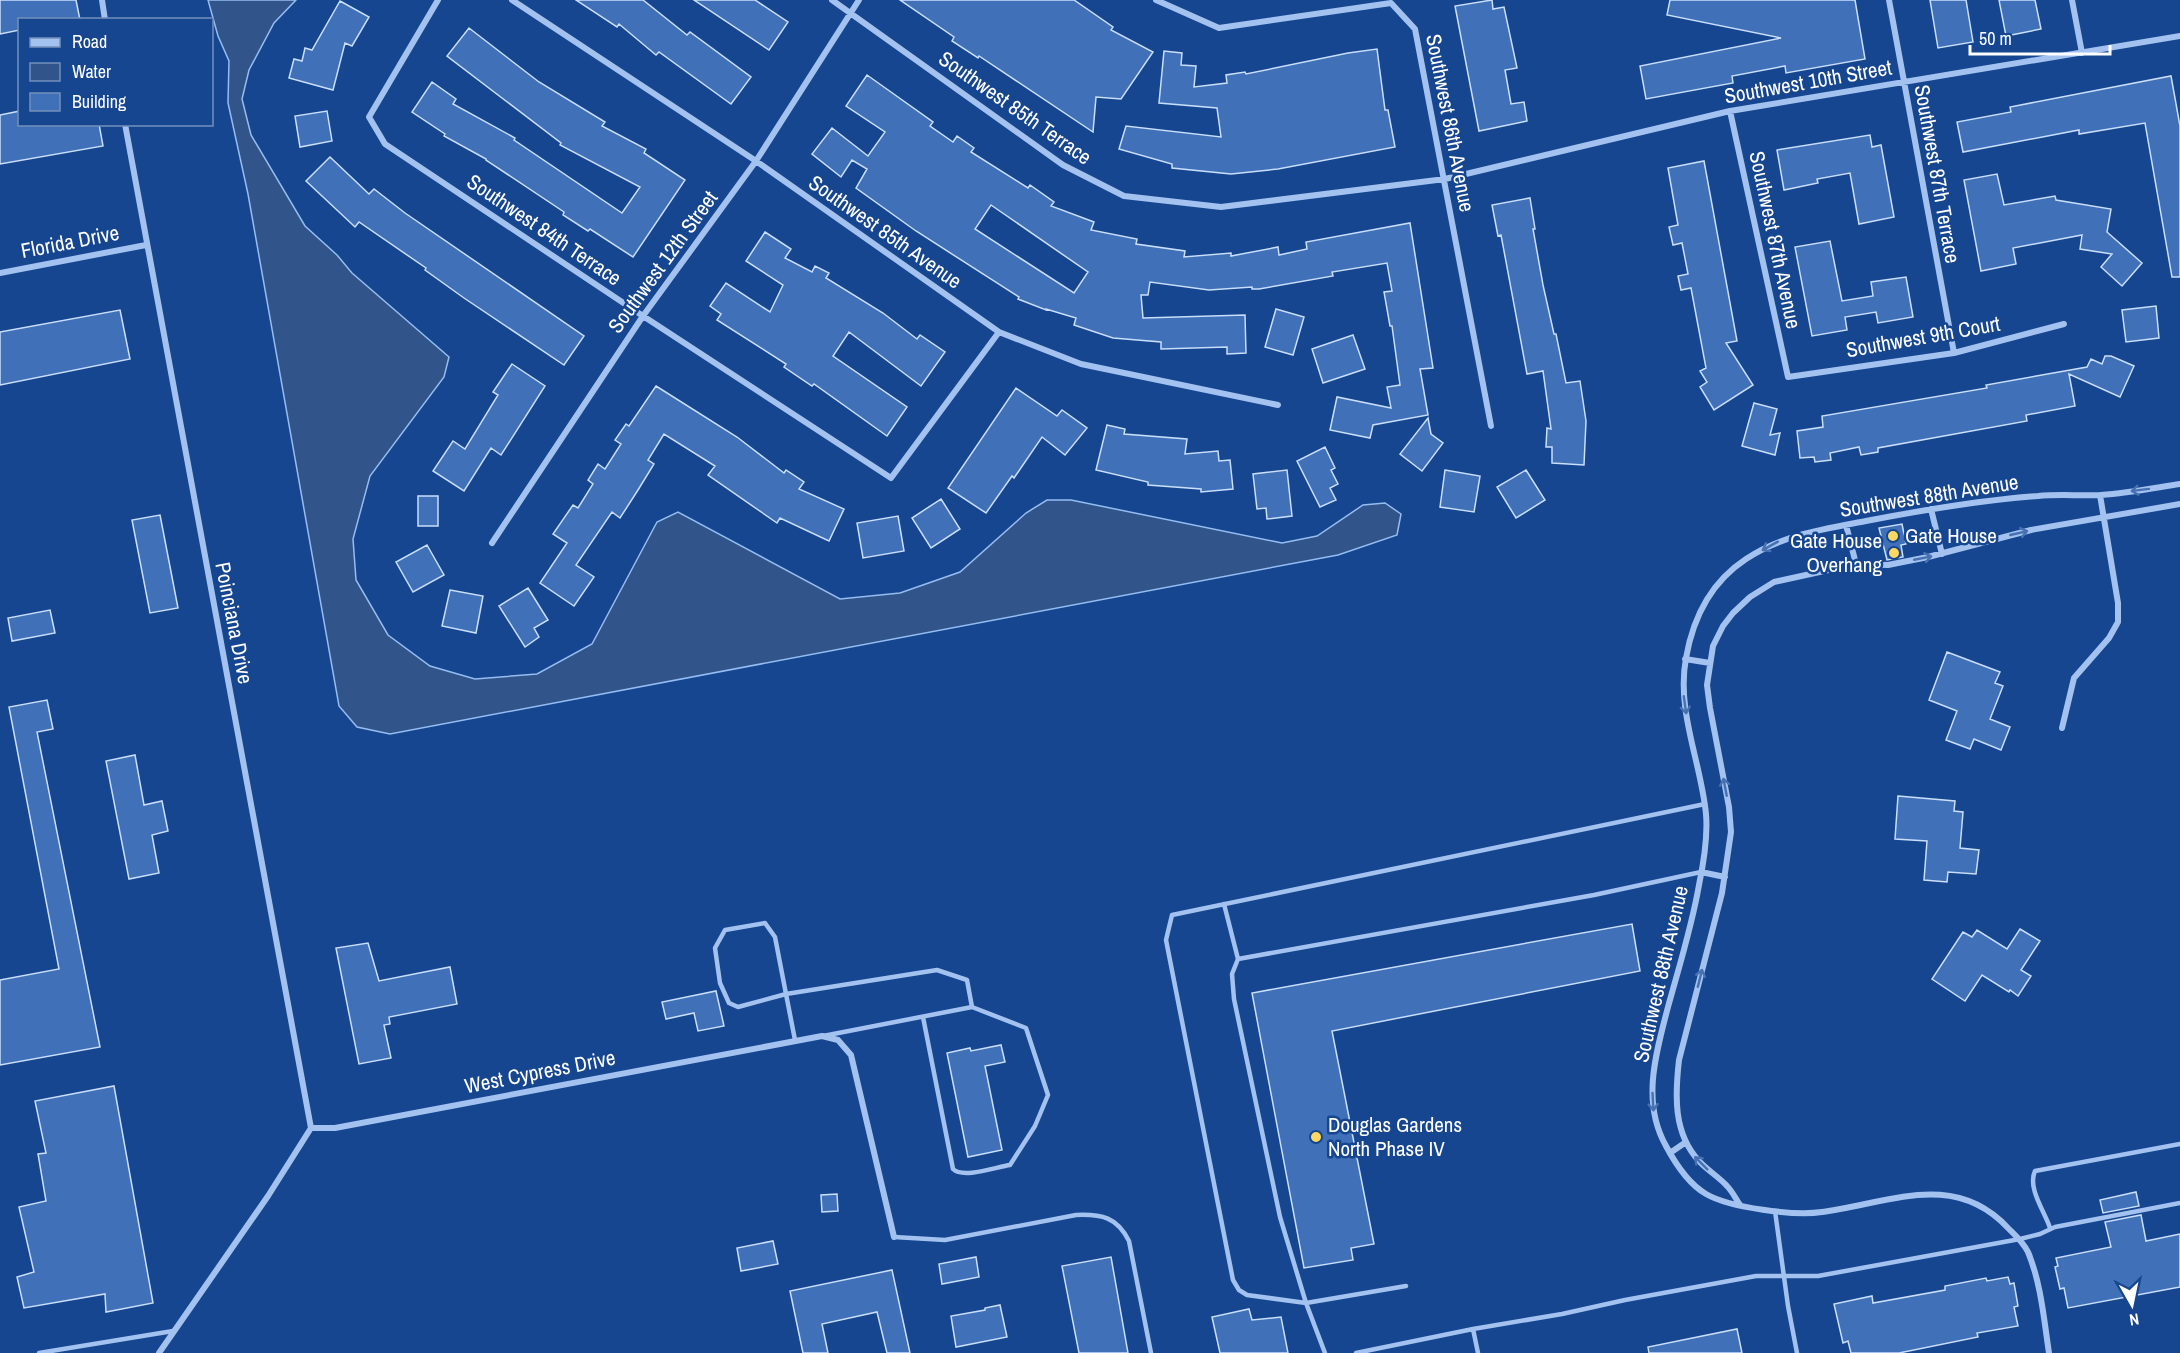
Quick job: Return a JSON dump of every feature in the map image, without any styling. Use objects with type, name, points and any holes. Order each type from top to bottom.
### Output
[{"type":"street","points":[[102,0],[105,18]]},
{"type":"street","name":"Southwest 84th Terrace","points":[[438,0],[369,117],[385,144],[891,478],[999,332]]},
{"type":"street","name":"Southwest 85th Avenue","points":[[512,0],[756,161],[999,332],[1081,364],[1278,405]]},
{"type":"street","name":"Southwest 85th Terrace","points":[[832,0],[1063,165],[1124,196],[1221,207],[1445,179]]},
{"type":"street","name":"Southwest 12th Street","points":[[492,543],[643,316],[756,161],[859,0]]},
{"type":"street","name":"Southwest 86th Avenue","points":[[1156,0],[1219,28],[1390,3],[1415,29],[1491,426]]},
{"type":"street","name":"Southwest 87th Terrace","points":[[1889,0],[1954,353]]},
{"type":"street","points":[[2072,0],[2082,53]]},
{"type":"street","name":"Southwest 10th Street","points":[[1445,179],[1730,111],[2180,36]]},
{"type":"street","name":"Southwest 87th Avenue","points":[[1730,111],[1788,377]]},
{"type":"street","name":"Poinciana Drive","points":[[125,126],[311,1128]]},
{"type":"street","name":"Florida Drive","points":[[0,273],[146,245]]},
{"type":"street","name":"Southwest 9th Court","points":[[1788,377],[1954,353],[2064,324]]},
{"type":"street","name":"Southwest 88th Avenue","points":[[2049,1353],[2033,1269],[2027,1250],[2020,1239],[1995,1213],[1959,1196],[1942,1193],[1906,1196],[1819,1213],[1775,1211],[1740,1206],[1706,1195],[1687,1178],[1670,1153],[1654,1116],[1653,1082],[1656,1055],[1701,872],[1707,831],[1682,686],[1685,659],[1697,614],[1715,589],[1744,560],[1779,541],[1846,525],[1931,509],[2041,495],[2100,495],[2180,484]]},
{"type":"street","points":[[2062,728],[2074,678],[2109,638],[2118,622],[2118,603],[2100,495]]},
{"type":"street","name":"Southwest 88th Avenue","points":[[1740,1206],[1727,1186],[1701,1163],[1686,1142],[1677,1111],[1676,1084],[1679,1059],[1725,877],[1731,832],[1729,807],[1707,685],[1713,646],[1723,626],[1750,597],[1774,582],[1856,564],[1888,565],[1942,554],[2031,530],[2180,504]]},
{"type":"street","points":[[1931,509],[1942,554]]},
{"type":"street","points":[[1846,525],[1856,564]]},
{"type":"street","points":[[1685,659],[1710,663]]},
{"type":"street","name":"Southwest 88th Avenue","points":[[1701,872],[1725,877]]},
{"type":"street","points":[[822,1036],[838,1040],[851,1055],[894,1237]]},
{"type":"street","name":"West Cypress Drive","points":[[311,1128],[335,1128],[822,1036]]},
{"type":"street","points":[[159,1353],[268,1196],[311,1128]]},
{"type":"street","points":[[1670,1153],[1686,1142]]},
{"type":"lane","points":[[1406,1286],[1306,1303],[1246,1295],[1239,1290],[1233,1280],[1166,940],[1172,915],[1704,804]]},
{"type":"lane","points":[[1238,958],[1594,895],[1701,872]]},
{"type":"lane","points":[[1224,904],[1238,958],[1232,974],[1234,999],[1280,1217],[1306,1303],[1325,1353]]},
{"type":"lane","points":[[795,1040],[786,994],[775,937],[765,923],[725,930],[716,948],[720,983],[729,1003],[738,1006],[786,994],[937,970],[967,980],[972,1007]]},
{"type":"lane","points":[[822,1036],[972,1007],[1026,1028],[1048,1095],[1035,1126],[1010,1165],[964,1174],[953,1169],[923,1017]]},
{"type":"lane","points":[[2050,1228],[2033,1186],[2032,1178],[2036,1172],[2180,1144]]},
{"type":"lane","points":[[1356,1353],[1756,1276],[1818,1276],[2020,1239],[2040,1234],[2050,1228],[2180,1203]]},
{"type":"lane","points":[[1775,1211],[1797,1353]]},
{"type":"lane","points":[[894,1237],[945,1240],[1076,1215],[1105,1218],[1122,1226],[1129,1241],[1151,1353]]},
{"type":"lane","points":[[1473,1329],[1478,1353]]},
{"type":"lane","points":[[39,1353],[173,1331]]},
{"type":"lane","points":[[1398,1344],[1399,1353]]},
{"type":"water","points":[[208,0],[296,0],[274,23],[249,70],[242,99],[251,135],[305,226],[337,255],[352,273],[449,357],[444,377],[370,476],[353,539],[356,580],[388,635],[430,666],[475,679],[537,674],[592,644],[657,522],[678,512],[840,599],[900,593],[960,572],[1026,513],[1047,500],[1071,500],[1282,543],[1317,536],[1363,505],[1385,503],[1401,514],[1397,535],[1338,555],[390,734],[357,727],[339,706],[248,194],[228,103],[229,61],[218,36]]},
{"type":"building","points":[[0,0],[76,0],[80,18],[18,18],[18,30],[0,34]]},
{"type":"building","points":[[576,0],[643,0],[687,35],[690,32],[751,77],[731,104],[659,52],[656,55],[619,24],[617,27]]},
{"type":"building","points":[[694,0],[755,0],[788,22],[769,50]]},
{"type":"building","points":[[900,0],[1074,0],[1113,27],[1111,30],[1153,52],[1121,99],[1096,97],[1093,132],[979,56],[978,58],[952,41],[954,37]]},
{"type":"building","points":[[1492,0],[1493,9],[1504,7],[1517,68],[1505,70],[1511,104],[1524,102],[1527,121],[1479,131],[1455,6]]},
{"type":"building","points":[[1670,0],[1855,0],[1865,59],[1786,73],[1785,66],[1732,76],[1733,83],[1646,99],[1640,66],[1781,38],[1667,15]]},
{"type":"building","points":[[1930,0],[1966,0],[1973,42],[1938,48]]},
{"type":"building","points":[[1999,0],[2035,0],[2041,29],[2006,36]]},
{"type":"building","points":[[340,1],[369,17],[352,46],[345,43],[333,90],[289,78],[294,59],[302,61],[305,48],[312,50]]},
{"type":"building","points":[[469,28],[539,82],[605,122],[602,126],[646,149],[644,153],[685,180],[633,257],[590,229],[588,231],[563,215],[564,212],[486,159],[444,136],[445,134],[412,112],[432,82],[456,99],[453,104],[515,138],[514,140],[622,213],[640,187],[560,145],[561,143],[447,56]]},
{"type":"building","points":[[1377,49],[1385,110],[1388,110],[1395,147],[1278,169],[1231,174],[1172,168],[1172,164],[1119,149],[1126,126],[1221,137],[1217,108],[1159,103],[1164,51],[1182,53],[1181,65],[1196,66],[1194,87],[1227,83],[1226,75],[1245,72],[1246,74]]},
{"type":"building","points":[[867,75],[933,122],[930,126],[953,142],[957,136],[974,148],[971,152],[1028,188],[1030,185],[1054,202],[1051,206],[1094,222],[1091,230],[1137,239],[1136,244],[1185,251],[1184,257],[1231,253],[1231,256],[1278,247],[1279,255],[1307,249],[1306,242],[1410,223],[1433,368],[1420,369],[1428,415],[1373,425],[1370,438],[1330,430],[1337,397],[1391,408],[1387,387],[1400,385],[1392,326],[1390,326],[1384,292],[1392,291],[1387,263],[1332,272],[1333,276],[1259,289],[1252,289],[1252,287],[1209,290],[1150,282],[1148,295],[1141,295],[1143,318],[1245,315],[1246,353],[1227,354],[1227,347],[1161,349],[1161,342],[1113,338],[1074,325],[1076,318],[1018,299],[1019,297],[916,231],[856,188],[867,169],[852,160],[841,177],[812,154],[832,128],[868,156],[885,132],[846,106]],"holes":[[[991,205],[1088,272],[1074,293],[975,229]]]},
{"type":"building","points":[[2171,76],[2180,126],[2180,277],[2172,277],[2145,123],[2079,134],[2079,130],[1963,152],[1957,122],[2011,112],[2010,107]]},
{"type":"building","points":[[18,111],[18,126],[99,126],[103,146],[0,164],[0,115]]},
{"type":"building","points":[[327,111],[332,141],[300,147],[295,116]]},
{"type":"building","points":[[1870,135],[1872,147],[1881,145],[1894,217],[1859,224],[1850,173],[1817,179],[1818,183],[1784,190],[1777,150]]},
{"type":"building","points":[[330,157],[369,194],[374,189],[405,213],[584,336],[564,365],[464,298],[425,270],[426,268],[359,222],[355,227],[306,181]]},
{"type":"building","points":[[1704,161],[1737,341],[1726,343],[1753,385],[1714,410],[1700,387],[1707,382],[1700,371],[1706,368],[1691,288],[1681,290],[1678,276],[1688,274],[1682,243],[1673,245],[1669,227],[1678,225],[1668,168]]},
{"type":"building","points":[[1997,174],[2004,205],[2055,196],[2056,200],[2111,209],[2107,232],[2142,263],[2122,286],[2101,267],[2112,254],[2080,249],[2082,235],[2013,248],[2016,264],[1981,271],[1964,180]]},
{"type":"building","points":[[1530,198],[1543,285],[1566,383],[1580,381],[1586,421],[1584,465],[1552,463],[1552,447],[1546,447],[1547,428],[1551,429],[1543,371],[1527,374],[1501,235],[1498,236],[1492,205]]},
{"type":"building","points":[[765,232],[791,249],[785,258],[812,272],[815,266],[829,273],[826,278],[883,313],[917,339],[920,335],[945,352],[921,386],[849,332],[833,356],[907,407],[887,436],[814,384],[812,386],[784,367],[786,364],[717,320],[721,314],[710,306],[726,283],[770,312],[783,285],[746,261]]},
{"type":"building","points":[[1830,241],[1842,301],[1873,296],[1871,282],[1906,277],[1913,317],[1878,323],[1876,312],[1845,317],[1847,330],[1812,336],[1795,247]]},
{"type":"building","points":[[2156,306],[2159,338],[2126,342],[2122,310]]},
{"type":"building","points":[[1276,309],[1304,317],[1293,355],[1265,347]]},
{"type":"building","points":[[120,310],[130,359],[0,385],[0,332]]},
{"type":"building","points":[[1353,335],[1365,369],[1323,383],[1312,349]]},
{"type":"building","points":[[2105,356],[2111,356],[2134,366],[2120,397],[2069,374],[2075,406],[2026,415],[2027,421],[1878,448],[1878,452],[1861,455],[1859,447],[1830,453],[1831,460],[1815,462],[1814,457],[1800,458],[1797,431],[1823,427],[1822,416],[1987,388],[1986,385],[2087,367],[2091,359],[2102,364]]},
{"type":"building","points":[[512,364],[545,386],[501,455],[491,448],[464,491],[433,471],[453,441],[465,449],[498,395],[493,392]]},
{"type":"building","points":[[656,386],[737,437],[784,473],[786,470],[804,482],[799,489],[844,509],[829,541],[780,518],[777,523],[708,475],[715,466],[664,434],[648,460],[654,464],[620,518],[612,512],[576,565],[594,577],[574,606],[540,583],[567,543],[553,534],[573,505],[578,508],[593,484],[588,480],[598,464],[605,469],[621,444],[615,440],[626,424],[629,426]]},
{"type":"building","points":[[1016,388],[1057,416],[1062,410],[1087,428],[1065,455],[1042,437],[986,513],[948,488]]},
{"type":"building","points":[[1754,403],[1777,409],[1770,435],[1780,433],[1775,455],[1742,446]]},
{"type":"building","points":[[1428,418],[1431,434],[1443,443],[1422,471],[1400,454]]},
{"type":"building","points":[[1107,425],[1125,429],[1124,434],[1187,439],[1185,454],[1218,451],[1219,461],[1230,460],[1233,489],[1201,492],[1201,489],[1148,485],[1148,482],[1096,470]]},
{"type":"building","points":[[1325,447],[1335,468],[1331,470],[1338,484],[1330,488],[1336,500],[1320,507],[1297,461]]},
{"type":"building","points":[[1287,470],[1292,516],[1267,519],[1266,508],[1257,509],[1253,474]]},
{"type":"building","points":[[1445,470],[1480,476],[1474,512],[1440,507]]},
{"type":"building","points":[[1526,470],[1545,500],[1516,518],[1497,487]]},
{"type":"building","points":[[418,496],[438,496],[438,526],[418,526]]},
{"type":"building","points":[[941,499],[960,529],[931,548],[912,518]]},
{"type":"building","points":[[160,515],[178,608],[150,613],[132,520]]},
{"type":"building","points":[[898,516],[904,551],[863,558],[857,523]]},
{"type":"building","name":"Gate House","points":[[1902,524],[1906,544],[1901,545],[1903,557],[1887,560],[1879,528]]},
{"type":"building","points":[[427,545],[444,575],[413,592],[396,562]]},
{"type":"building","points":[[528,588],[548,620],[534,628],[539,637],[525,647],[499,606]]},
{"type":"building","points":[[450,590],[483,596],[476,633],[442,626]]},
{"type":"building","points":[[50,610],[55,633],[12,641],[8,618]]},
{"type":"building","points":[[1947,652],[2000,672],[1995,683],[2003,686],[1990,719],[2010,727],[2001,750],[1974,739],[1970,749],[1946,740],[1957,711],[1929,700]]},
{"type":"building","points":[[47,700],[53,729],[37,732],[100,1047],[0,1065],[0,980],[59,969],[9,707]]},
{"type":"building","points":[[135,755],[144,805],[162,801],[168,831],[152,835],[159,873],[129,879],[106,761]]},
{"type":"building","points":[[1898,796],[1955,801],[1954,811],[1963,812],[1960,848],[1979,850],[1976,874],[1948,872],[1947,882],[1924,880],[1927,841],[1895,839]]},
{"type":"building","name":"Douglas Gardens North Phase IV","points":[[1632,924],[1640,971],[1332,1031],[1374,1244],[1351,1248],[1353,1260],[1304,1268],[1252,993]]},
{"type":"building","points":[[2020,929],[2040,941],[2021,970],[2031,976],[2018,996],[1982,975],[1965,1001],[1932,979],[1963,932],[1972,937],[1977,930],[2007,949]]},
{"type":"building","points":[[368,943],[379,981],[450,967],[457,1004],[389,1017],[390,1024],[384,1025],[391,1058],[359,1064],[336,948]]},
{"type":"building","points":[[716,991],[724,1026],[698,1031],[694,1013],[666,1019],[662,1002]]},
{"type":"building","points":[[1001,1045],[1005,1062],[985,1066],[1002,1150],[968,1157],[947,1053]]},
{"type":"building","points":[[114,1086],[153,1303],[106,1312],[105,1294],[24,1308],[17,1277],[34,1272],[19,1207],[46,1201],[38,1154],[46,1153],[35,1101]]},
{"type":"building","points":[[2136,1192],[2139,1206],[2103,1213],[2100,1200]]},
{"type":"building","points":[[837,1194],[838,1211],[822,1212],[821,1195]]},
{"type":"building","points":[[2141,1215],[2146,1241],[2180,1234],[2180,1287],[2068,1308],[2064,1288],[2060,1289],[2055,1267],[2058,1266],[2056,1258],[2111,1247],[2105,1222]]},
{"type":"building","points":[[773,1241],[778,1264],[741,1271],[737,1248]]},
{"type":"building","points":[[976,1257],[979,1277],[942,1284],[939,1264]]},
{"type":"building","points":[[1111,1257],[1128,1353],[1079,1353],[1062,1266]]},
{"type":"building","points":[[892,1270],[910,1353],[887,1353],[877,1312],[822,1324],[828,1353],[803,1353],[790,1291]]},
{"type":"building","points":[[2008,1277],[2010,1284],[2014,1283],[2018,1306],[2014,1307],[2018,1326],[1977,1333],[1978,1337],[1899,1353],[1851,1353],[1848,1341],[1843,1343],[1834,1304],[1872,1296],[1873,1303],[1945,1290],[1945,1286],[1986,1278],[1987,1281]]},
{"type":"building","points":[[1000,1305],[1007,1337],[956,1347],[951,1316]]},
{"type":"building","points":[[1249,1309],[1252,1320],[1281,1317],[1288,1353],[1220,1353],[1212,1317]]},
{"type":"building","points":[[1737,1329],[1742,1353],[1649,1353],[1648,1347]]},
{"type":"place","name":"Gate House","points":[[1893,536]]},
{"type":"place","name":"Gate House Overhang","points":[[1894,553]]},
{"type":"place","name":"Douglas Gardens North Phase IV","points":[[1316,1137]]}]
